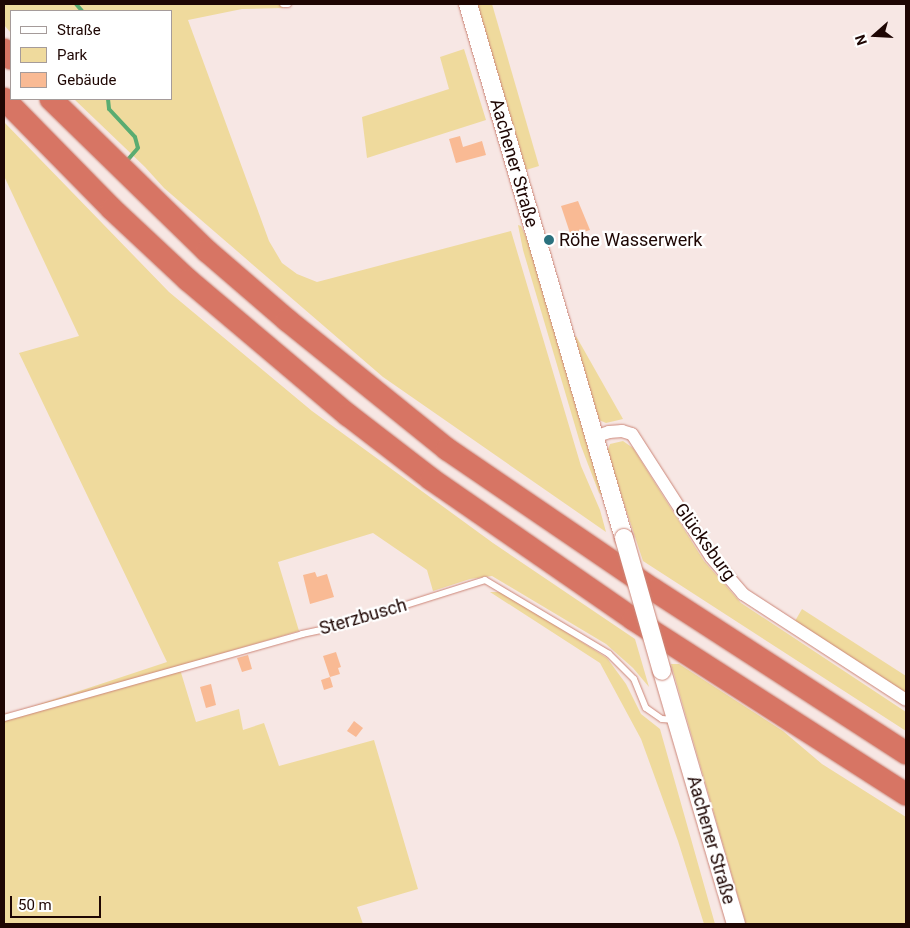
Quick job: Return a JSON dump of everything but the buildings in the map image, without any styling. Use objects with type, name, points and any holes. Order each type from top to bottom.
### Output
[{"type":"highway","points":[[4,99],[112,209],[188,280],[341,409],[431,479],[633,619],[906,794]]},
{"type":"highway","points":[[52,100],[206,251],[294,326],[448,449],[654,590],[906,753]]},
{"type":"main road","name":"Aachener Straße","points":[[468,4],[736,924]]},
{"type":"street","name":"Glücksburg","points":[[594,437],[609,432],[622,431],[632,434],[711,556],[743,594],[906,700]]},
{"type":"lane","points":[[283,4],[288,4]]},
{"type":"lane","name":"Sterzbusch","points":[[4,718],[302,634],[336,627],[486,580],[609,654],[634,679],[646,708],[662,719],[676,720]]},
{"type":"green space","points":[[4,4],[281,4],[283,8],[242,9],[188,20],[269,241],[282,263],[297,274],[317,282],[511,231],[581,466],[600,510],[606,532],[383,377],[164,188],[145,167],[75,100],[172,100],[172,10],[10,10],[10,32],[4,25]]},
{"type":"green space","points":[[477,4],[492,4],[539,166],[526,170]]},
{"type":"green space","points":[[464,49],[486,120],[367,158],[362,117],[449,89],[440,57]]},
{"type":"green space","points":[[4,122],[169,292],[312,411],[493,543],[635,639],[649,687],[633,668],[606,644],[492,576],[470,579],[433,591],[427,570],[373,533],[278,562],[299,631],[179,666],[196,722],[239,709],[243,730],[264,723],[279,766],[374,740],[418,889],[357,907],[363,924],[4,924],[4,716],[167,662],[19,353],[79,336],[4,176]]},
{"type":"green space","points":[[518,225],[521,226],[531,247],[603,496],[599,493],[581,446],[523,250]]},
{"type":"green space","points":[[576,336],[623,419],[606,423],[599,420],[574,340]]},
{"type":"green space","points":[[623,441],[633,448],[704,561],[741,603],[906,712],[906,731],[643,561],[607,452],[610,444]]},
{"type":"green space","points":[[490,592],[503,592],[607,658],[626,684],[641,714],[660,729],[715,924],[704,924],[678,841],[641,739],[600,663]]},
{"type":"green space","points":[[802,609],[906,676],[906,693],[795,621]]},
{"type":"green space","points":[[671,664],[679,664],[783,731],[822,764],[906,817],[906,924],[746,924]]},
{"type":"waterway","points":[[76,4],[81,10]]},
{"type":"waterway","points":[[108,100],[109,109],[135,137],[138,148],[126,162]]},
{"type":"place","name":"Röhe Wasserwerk","points":[[549,240]]}]
